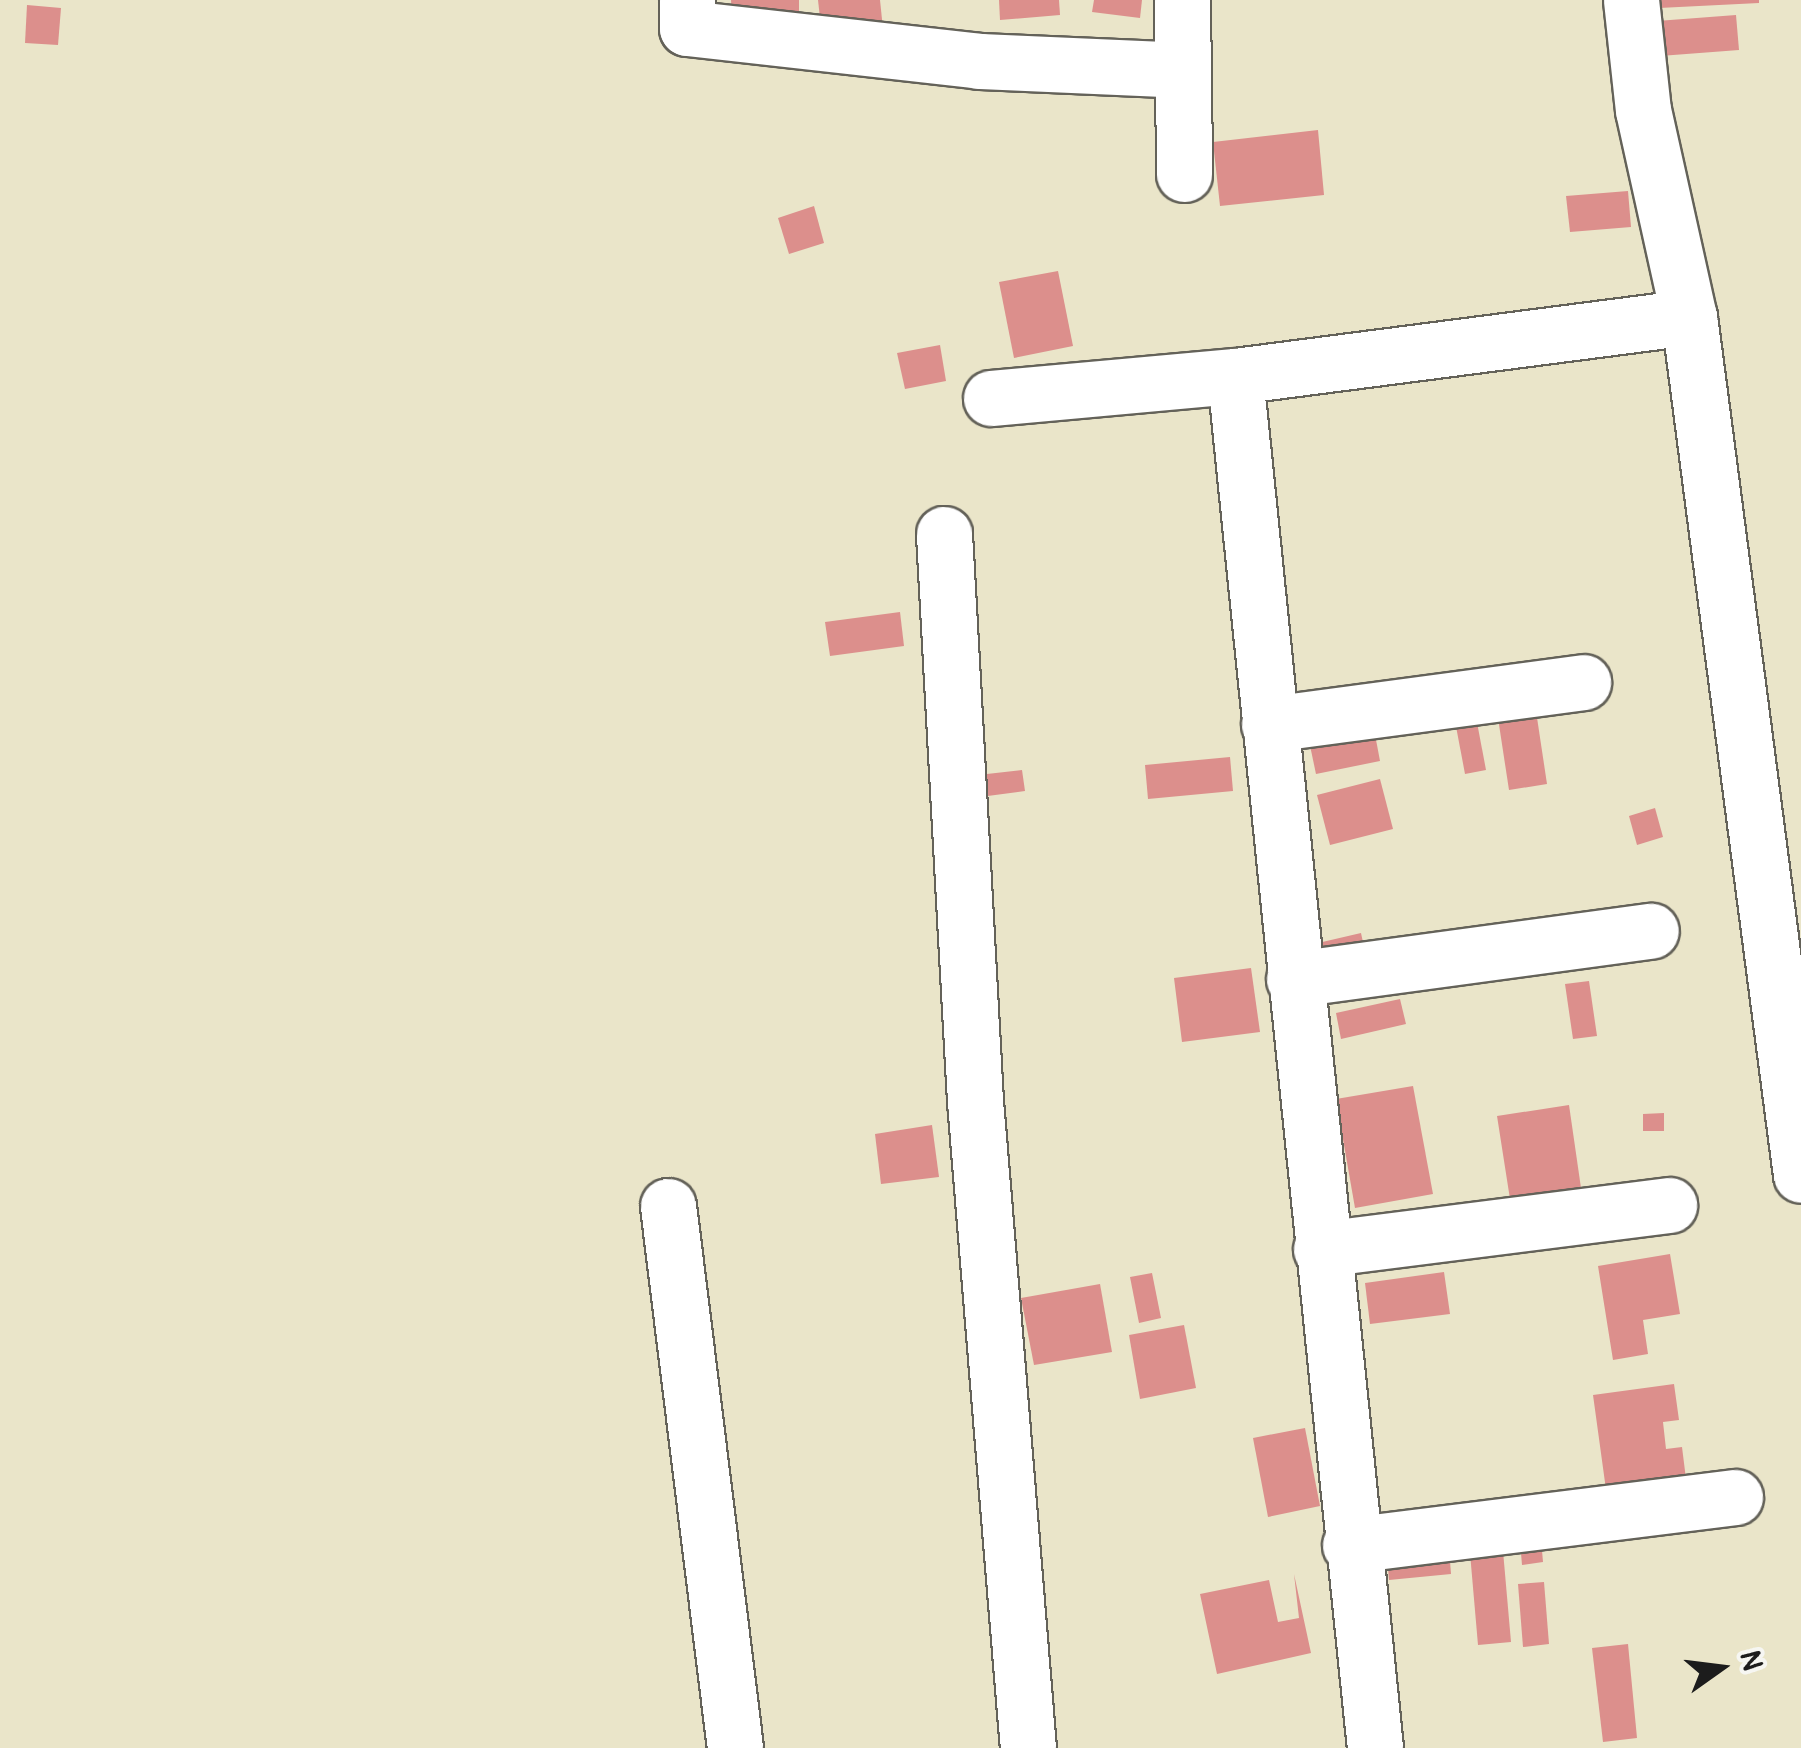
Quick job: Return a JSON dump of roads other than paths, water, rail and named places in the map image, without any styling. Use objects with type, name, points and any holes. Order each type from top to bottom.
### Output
[{"type":"street","points":[[688,0],[687,28],[979,61],[1182,70]]},
{"type":"street","points":[[1182,0],[1184,174]]},
{"type":"street","points":[[1631,0],[1643,110],[1688,317],[1801,1175]]},
{"type":"street","points":[[991,398],[1236,376],[1688,317]]},
{"type":"street","points":[[1236,376],[1350,1546],[1375,1748]]},
{"type":"street","points":[[944,534],[975,1101],[1028,1748]]},
{"type":"street","points":[[1269,724],[1583,682]]},
{"type":"street","points":[[1294,979],[1650,930]]},
{"type":"street","points":[[1321,1249],[1669,1205]]},
{"type":"street","points":[[668,1206],[734,1748]]},
{"type":"street","points":[[1350,1546],[1736,1497]]}]
